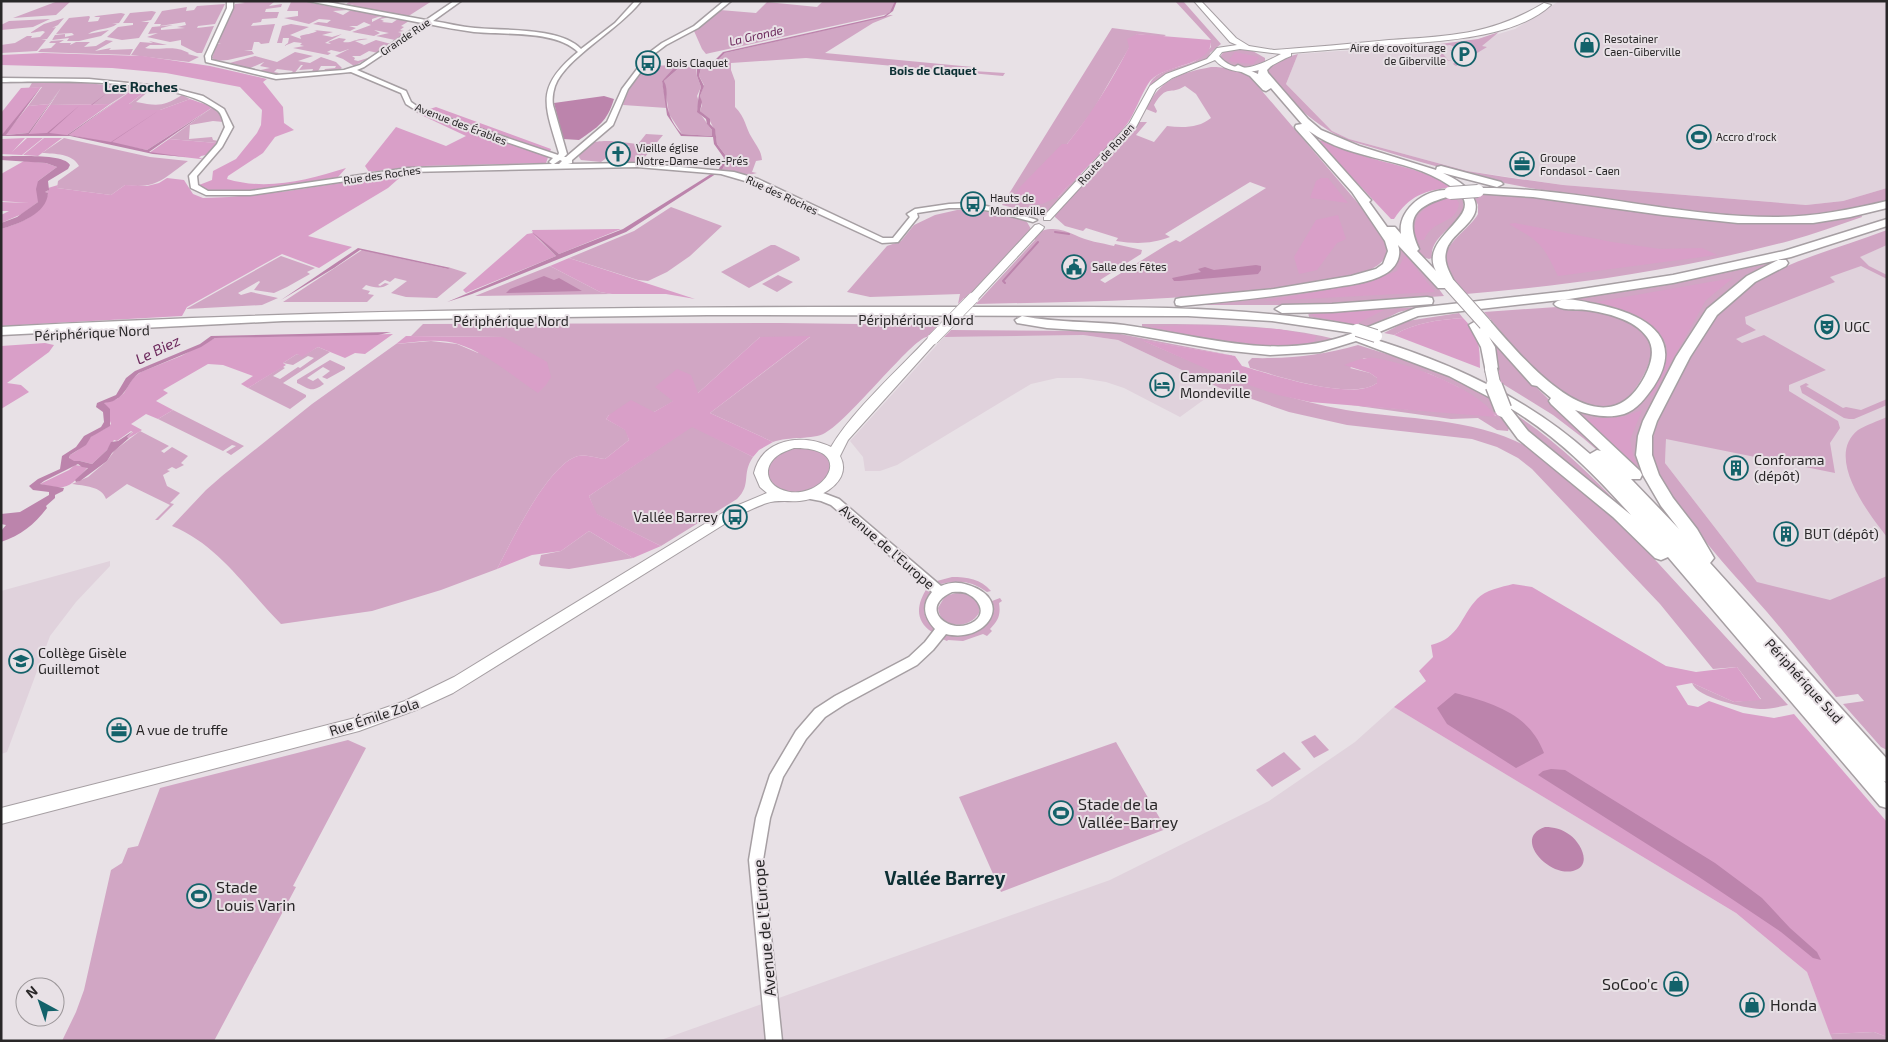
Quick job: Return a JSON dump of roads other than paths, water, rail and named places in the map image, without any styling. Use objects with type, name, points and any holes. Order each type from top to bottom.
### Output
[{"type":"highway","points":[[1269,64],[1262,70],[1263,74],[1312,128],[1327,138],[1439,176],[1456,185],[1464,192],[1471,203],[1470,214],[1442,244],[1439,252],[1439,267],[1446,285]]},
{"type":"highway","points":[[1235,68],[1257,77],[1415,258],[1446,285],[1480,324],[1556,401],[1616,456],[1696,543]]},
{"type":"highway","points":[[1297,111],[1325,133],[1350,143],[1480,180],[1578,200]]},
{"type":"highway","points":[[1423,264],[1406,236],[1406,219],[1413,209],[1421,203],[1432,197],[1450,193],[1478,191],[1522,192],[1699,216],[1765,221],[1802,220],[1843,215],[1887,204]]},
{"type":"highway","points":[[1021,316],[1053,306],[1164,303],[1232,298],[1292,291],[1373,275],[1383,270],[1390,263],[1393,257],[1393,247],[1386,232],[1357,193]]},
{"type":"highway","points":[[1021,316],[1037,324],[1122,328],[1233,348],[1278,352],[1314,349],[1360,337],[1396,319],[1416,312],[1705,264],[1809,239],[1887,214]]},
{"type":"highway","points":[[1130,311],[1140,309],[1332,308],[1486,301],[1673,279],[1748,264],[1810,248],[1887,222]]},
{"type":"highway","points":[[1723,589],[1696,543],[1663,496],[1648,467],[1644,443],[1650,421],[1684,357],[1712,312],[1750,280],[1775,266],[1805,254],[1810,248]]},
{"type":"highway","points":[[1486,301],[1506,307],[1567,304],[1605,310],[1626,316],[1643,326],[1655,338],[1658,347],[1659,356],[1656,368],[1645,387],[1633,401],[1619,410],[1600,411],[1570,403],[1557,396],[1540,380],[1530,374]]},
{"type":"highway","points":[[1021,316],[1130,311],[1249,314],[1296,319],[1427,352],[1475,373],[1517,396],[1554,420],[1626,482],[1723,589]]},
{"type":"highway","points":[[1021,316],[1247,322],[1360,336],[1422,359],[1468,380],[1512,403],[1554,432],[1590,462],[1625,498],[1765,659]]},
{"type":"highway","name":"Périphérique Nord","points":[[1,331],[189,320],[1021,316]]},
{"type":"highway","name":"Périphérique Nord","points":[[1,338],[421,318]]},
{"type":"highway","points":[[1480,324],[1488,347],[1494,386],[1504,409],[1523,435],[1634,527],[1740,641],[1765,659]]},
{"type":"highway","name":"Périphérique Sud","points":[[1723,589],[1887,773]]},
{"type":"highway","name":"Périphérique Sud","points":[[1765,659],[1887,800]]},
{"type":"highway","points":[[1846,728],[1887,755]]},
{"type":"main road","points":[[1194,4],[1236,42],[1249,48],[1274,52],[1444,39],[1491,30],[1527,17],[1549,3]]},
{"type":"main road","points":[[1194,4],[1222,39],[1225,46],[1224,49]]},
{"type":"main road","name":"Route de Rouen","points":[[1183,70],[1210,66],[1255,69],[1269,64],[1281,56],[1303,52],[1465,40],[1505,30],[1522,22],[1527,17]]},
{"type":"main road","points":[[1235,68],[1222,63],[1216,57],[1218,52],[1224,49],[1249,48]]},
{"type":"main road","points":[[1258,50],[1268,56],[1269,64]]},
{"type":"main road","name":"Route de Rouen","points":[[833,456],[843,438],[864,413],[973,298],[1036,223],[1046,227],[1052,224],[1052,220],[1047,218],[1133,125],[1153,88],[1169,76],[1206,63],[1216,57]]},
{"type":"main road","name":"Route de Rouen","points":[[815,445],[831,439],[864,413]]},
{"type":"main road","points":[[793,444],[815,445],[833,456],[837,467],[836,473],[828,485],[809,495],[787,496],[766,487],[761,479],[760,470],[762,464],[771,454],[793,444]]},
{"type":"main road","name":"Rue Émile Zola","points":[[734,512],[752,495],[761,479]]},
{"type":"main road","name":"Rue Émile Zola","points":[[1,816],[359,724],[428,699],[460,682],[734,512],[766,498],[787,496]]},
{"type":"street","points":[[230,1],[230,8],[208,56],[208,61],[276,77],[328,74],[351,70]]},
{"type":"street","points":[[311,1],[472,30],[550,36],[575,46],[580,51]]},
{"type":"street","name":"Grande Rue","points":[[351,70],[362,66],[458,1]]},
{"type":"street","points":[[551,166],[563,154],[549,96],[557,75],[580,51],[596,41],[629,14],[638,1]]},
{"type":"street","points":[[564,163],[610,123],[625,89],[652,53],[664,44],[696,27],[728,1]]},
{"type":"street","name":"Avenue des Érables","points":[[351,70],[404,92],[408,103],[419,110],[557,158],[564,163]]},
{"type":"street","name":"Rue des Roches","points":[[1,80],[72,79],[145,85],[184,92],[214,104],[226,115],[230,127],[224,140],[193,176],[194,186],[206,192],[230,194],[273,191],[416,170],[551,166],[564,163],[637,165],[734,174],[755,181],[875,238],[888,241],[895,240],[918,215],[949,206],[992,209],[1036,223]]},
{"type":"street","points":[[574,154],[585,165]]},
{"type":"street","name":"Avenue de l'Europe","points":[[828,485],[835,502]]},
{"type":"street","name":"Avenue de l'Europe","points":[[809,495],[823,497],[835,502],[940,592]]},
{"type":"street","points":[[951,587],[970,588],[984,599],[987,610],[982,621],[972,628],[957,631],[943,628],[932,618],[929,610],[933,598],[940,592],[951,587]]},
{"type":"street","name":"Avenue de l'Europe","points":[[774,1041],[756,860],[763,818],[777,775],[801,735],[820,714],[840,700],[913,661],[929,646],[943,628]]},
{"type":"waterway","points":[[1055,232],[1069,234]]},
{"type":"waterway","points":[[1005,283],[1003,281],[1038,242]]},
{"type":"place","name":"Resotainer Caen-Giberville","points":[[1587,45]]},
{"type":"place","name":"Aire de covoiturage de Giberville","points":[[1464,54]]},
{"type":"place","name":"Bois Claquet","points":[[648,63]]},
{"type":"place","name":"Accro d'rock","points":[[1699,137]]},
{"type":"place","name":"Vieille église Notre-Dame-des-Prés","points":[[618,154]]},
{"type":"place","name":"Groupe Fondasol - Caen","points":[[1522,164]]},
{"type":"place","name":"Hauts de Mondeville","points":[[973,204]]},
{"type":"place","name":"Salle des Fêtes","points":[[1074,267]]},
{"type":"place","name":"UGC","points":[[1827,327]]},
{"type":"place","name":"Campanile Mondeville","points":[[1162,385]]},
{"type":"place","name":"Conforama (dépôt)","points":[[1736,468]]},
{"type":"place","name":"Vallée Barrey","points":[[735,517]]},
{"type":"place","name":"BUT (dépôt)","points":[[1786,534]]},
{"type":"place","name":"Collège Gisèle Guillemot","points":[[21,661]]},
{"type":"place","name":"A vue de truffe","points":[[119,730]]},
{"type":"place","name":"Stade de la Vallée-Barrey","points":[[1061,813]]},
{"type":"place","name":"Stade Louis Varin","points":[[199,896]]},
{"type":"place","name":"SoCoo'c","points":[[1676,984]]},
{"type":"place","name":"Honda","points":[[1752,1005]]},
{"type":"district","name":"Bois de Claquet","points":[[933,71]]},
{"type":"district","name":"Les Roches","points":[[141,87]]},
{"type":"district","name":"Vallée Barrey","points":[[945,878]]},
{"type":"water label","name":"La Gronde","points":[[756,36]]},
{"type":"water label","name":"Le Biez","points":[[158,350]]}]
